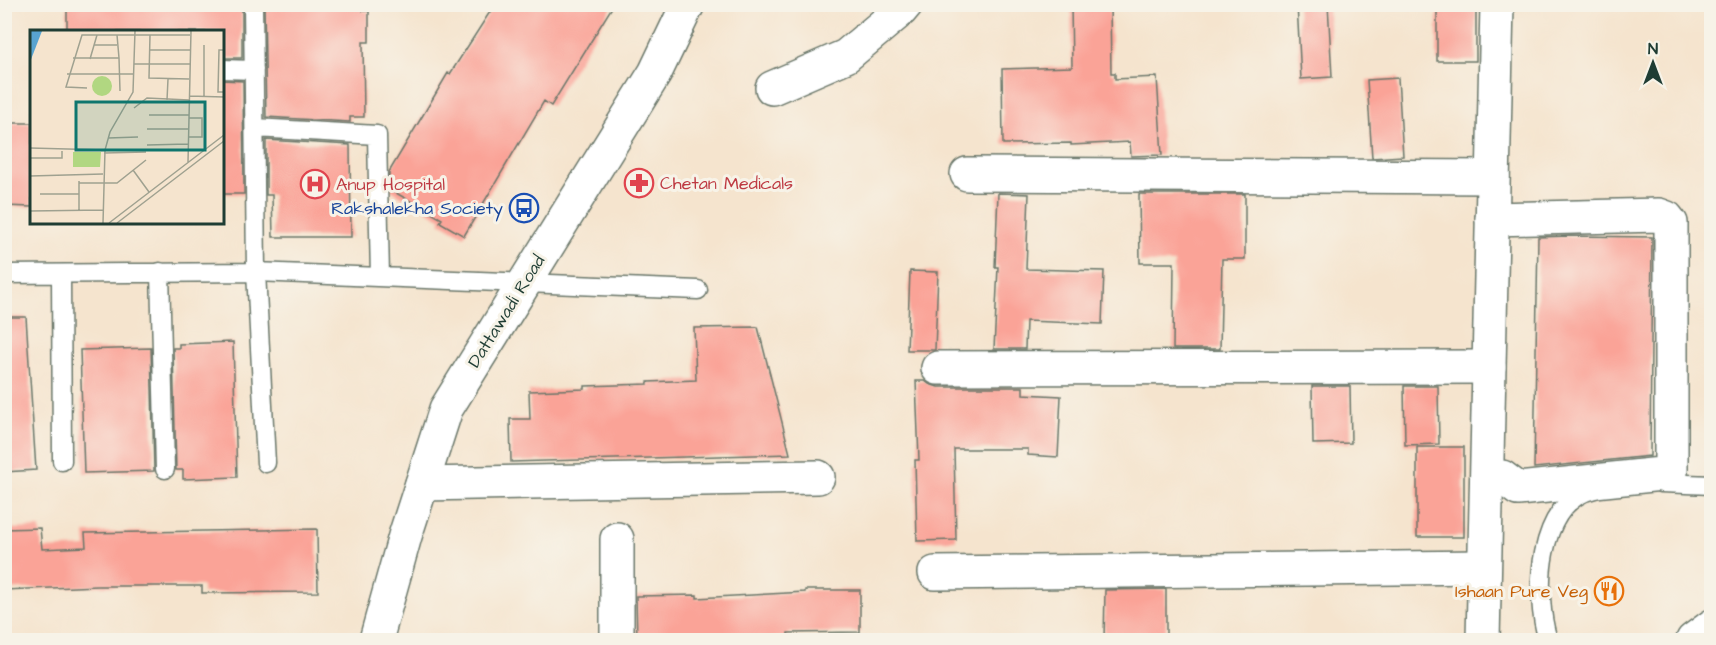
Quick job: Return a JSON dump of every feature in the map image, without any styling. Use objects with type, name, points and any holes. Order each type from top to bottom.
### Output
[{"type":"street","name":"Dattawadi Road","points":[[376,640],[405,536],[446,409],[655,73],[688,4]]},
{"type":"street","points":[[772,88],[846,56],[906,4]]},
{"type":"street","points":[[1483,640],[1497,4]]},
{"type":"street","points":[[967,174],[1493,177]]},
{"type":"street","points":[[1487,477],[1502,477],[1518,489],[1671,473],[1671,224],[1667,218],[1659,215],[1492,219]]},
{"type":"street","points":[[938,368],[1489,367]]},
{"type":"street","points":[[422,484],[818,477]]},
{"type":"street","points":[[617,539],[617,640]]},
{"type":"street","points":[[934,573],[1484,567]]},
{"type":"street","points":[[1693,640],[1712,626]]},
{"type":"lane","points":[[253,4],[256,272],[266,463]]},
{"type":"lane","points":[[224,69],[254,70]]},
{"type":"lane","points":[[255,128],[376,135],[380,277]]},
{"type":"lane","points":[[160,272],[165,469]]},
{"type":"lane","points":[[4,274],[256,272],[698,290]]},
{"type":"lane","points":[[61,274],[62,461]]},
{"type":"lane","points":[[1548,640],[1542,622],[1541,576],[1548,533],[1558,514],[1575,497],[1590,490],[1633,483],[1712,485]]},
{"type":"building","points":[[67,4],[242,4],[242,58],[224,58],[224,30],[67,30]]},
{"type":"building","points":[[264,4],[363,4],[363,11],[369,11],[369,42],[363,42],[364,117],[350,117],[350,122],[266,117]]},
{"type":"building","points":[[495,4],[614,4],[551,106],[544,101],[464,236],[440,222],[442,219],[389,189],[389,172],[448,73],[450,74]]},
{"type":"building","points":[[1071,4],[1110,4],[1111,73],[1115,73],[1115,79],[1157,77],[1162,155],[1131,156],[1130,142],[1071,145],[1071,143],[1003,144],[1002,69],[1072,67]]},
{"type":"building","points":[[1297,4],[1328,4],[1332,77],[1301,79]]},
{"type":"building","points":[[1437,4],[1476,4],[1476,61],[1437,61]]},
{"type":"building","points":[[1398,78],[1403,156],[1372,158],[1367,80]]},
{"type":"building","points":[[224,80],[243,81],[244,194],[224,194]]},
{"type":"building","points":[[4,123],[30,123],[30,207],[4,206]]},
{"type":"building","points":[[266,140],[350,145],[351,237],[273,237],[272,195],[266,195]]},
{"type":"building","points":[[998,193],[1029,194],[1026,269],[1104,271],[1102,324],[1026,321],[1025,349],[994,349],[998,267],[995,267]]},
{"type":"building","points":[[1139,194],[1245,194],[1245,259],[1222,259],[1220,349],[1173,349],[1174,263],[1140,263]]},
{"type":"building","points":[[1538,237],[1652,237],[1650,456],[1534,468]]},
{"type":"building","points":[[910,271],[938,272],[935,350],[907,350]]},
{"type":"building","points":[[4,317],[26,317],[36,470],[4,472]]},
{"type":"building","points":[[758,327],[790,454],[511,462],[510,419],[530,419],[529,391],[696,380],[694,328]]},
{"type":"building","points":[[233,342],[237,477],[183,479],[183,470],[176,470],[173,348],[179,348],[179,344]]},
{"type":"building","points":[[151,348],[154,471],[84,473],[80,350]]},
{"type":"building","points":[[916,381],[925,381],[938,387],[1023,387],[1023,394],[1061,396],[1058,457],[1028,455],[1028,449],[954,449],[956,540],[917,541],[915,460],[919,460]]},
{"type":"building","points":[[1312,386],[1350,386],[1351,443],[1313,444]]},
{"type":"building","points":[[1404,386],[1438,386],[1439,444],[1405,445]]},
{"type":"building","points":[[1417,447],[1464,447],[1464,537],[1417,537]]},
{"type":"building","points":[[40,528],[42,549],[86,547],[85,533],[317,529],[318,592],[202,593],[202,586],[98,586],[4,590],[4,529]]},
{"type":"building","points":[[1166,589],[1166,640],[1104,640],[1105,590]]},
{"type":"building","points":[[805,590],[860,590],[860,632],[788,633],[788,638],[747,640],[637,640],[636,596],[697,595],[697,598],[805,592]]},
{"type":"place","name":"Chetan Medicals","points":[[639,183]]},
{"type":"place","name":"Anup Hospital","points":[[315,184]]},
{"type":"place","name":"Rakshalekha Society","points":[[524,208]]},
{"type":"place","name":"Ishaan Pure Veg","points":[[1609,591]]}]
